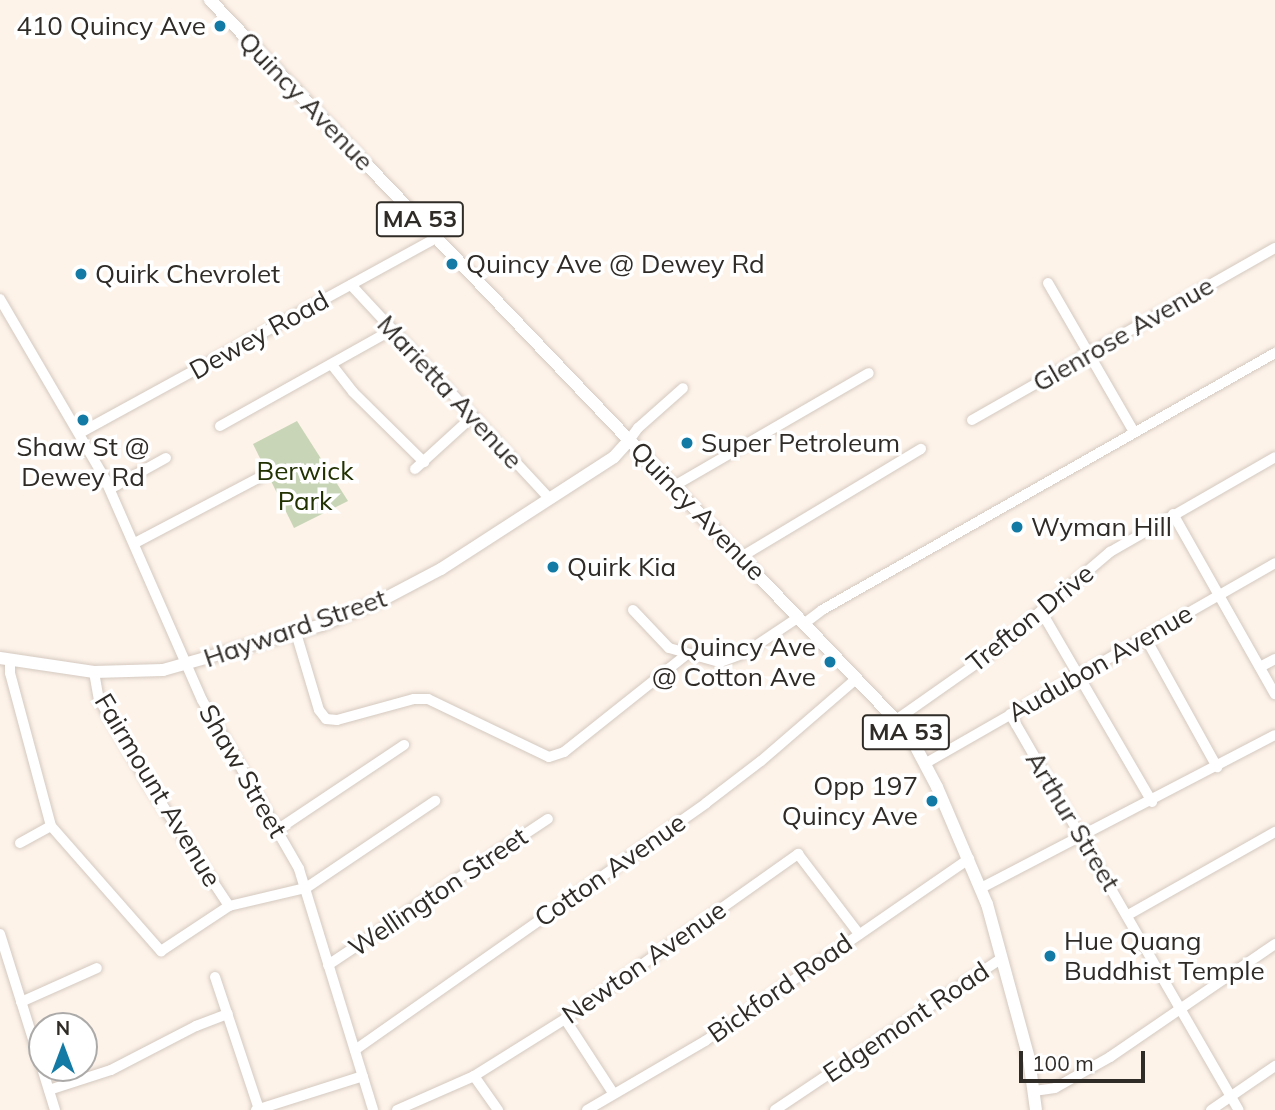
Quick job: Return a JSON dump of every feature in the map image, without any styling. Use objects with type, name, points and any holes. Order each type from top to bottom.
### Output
[{"type":"main road","name":"Quincy Avenue","points":[[210,0],[896,720],[926,763],[981,888],[1002,958],[1034,1091],[1036,1110]]},
{"type":"main road","name":"Hayward Street","points":[[5,659],[93,672],[145,672],[186,666],[350,614],[415,584],[614,457],[630,439]]},
{"type":"street","name":"Dewey Road","points":[[80,433],[438,237]]},
{"type":"street","name":"Glenrose Avenue","points":[[972,420],[1275,248]]},
{"type":"street","points":[[1048,283],[1134,432]]},
{"type":"street","name":"Marietta Avenue","points":[[351,285],[550,499]]},
{"type":"street","name":"Shaw Street","points":[[0,299],[110,489],[186,666],[306,888],[373,1110]]},
{"type":"street","points":[[220,426],[392,330]]},
{"type":"street","points":[[633,610],[669,648],[711,661],[732,660],[1275,353]]},
{"type":"street","points":[[332,365],[358,397],[424,462]]},
{"type":"street","points":[[674,486],[869,373]]},
{"type":"street","points":[[630,439],[638,428],[682,388]]},
{"type":"street","points":[[415,469],[472,417]]},
{"type":"street","points":[[741,557],[921,449]]},
{"type":"street","name":"Trefton Drive","points":[[896,720],[986,657],[1110,552],[1275,457]]},
{"type":"street","points":[[110,489],[166,458]]},
{"type":"street","points":[[135,543],[262,476]]},
{"type":"street","points":[[1173,514],[1275,694]]},
{"type":"street","name":"Audubon Avenue","points":[[926,763],[1275,563]]},
{"type":"street","points":[[1041,611],[1152,802]]},
{"type":"street","points":[[296,633],[320,710],[326,719],[337,720],[414,699],[428,699],[549,757],[564,752],[686,655]]},
{"type":"street","points":[[1145,637],[1217,767]]},
{"type":"street","points":[[5,659],[51,826],[161,951],[229,906],[306,888],[435,801]]},
{"type":"street","points":[[1260,667],[1275,659]]},
{"type":"street","name":"Fairmount Avenue","points":[[93,672],[99,699],[149,785],[229,906]]},
{"type":"street","name":"Cotton Avenue","points":[[355,1049],[706,803],[761,761],[857,678]]},
{"type":"street","name":"Arthur Street","points":[[1010,714],[1239,1110]]},
{"type":"street","points":[[981,888],[1152,802],[1275,735]]},
{"type":"street","points":[[277,830],[404,745]]},
{"type":"street","name":"Wellington Street","points":[[328,965],[548,819]]},
{"type":"street","points":[[20,843],[51,826]]},
{"type":"street","points":[[1128,915],[1275,832]]},
{"type":"street","name":"Newton Avenue","points":[[397,1110],[474,1076],[565,1020],[798,854],[859,934]]},
{"type":"street","name":"Bickford Road","points":[[587,1110],[705,1041],[969,859]]},
{"type":"street","points":[[0,934],[28,1024]]},
{"type":"street","points":[[1034,1091],[1055,1088],[1110,1057],[1275,944]]},
{"type":"street","name":"Edgemont Road","points":[[775,1110],[1002,958]]},
{"type":"street","points":[[21,1002],[97,968]]},
{"type":"street","points":[[215,977],[257,1109],[363,1076]]},
{"type":"street","points":[[49,1090],[111,1070],[196,1026],[228,1014]]},
{"type":"street","points":[[565,1020],[613,1093]]},
{"type":"street","points":[[1211,1110],[1275,1066]]},
{"type":"street","points":[[474,1076],[498,1110]]},
{"type":"street","points":[[46,1082],[55,1110]]},
{"type":"green space","name":"Berwick Park","points":[[297,421],[348,501],[294,528],[253,444]]},
{"type":"place","name":"410 Quincy Ave","points":[[220,26]]},
{"type":"place","name":"Quincy Ave @ Dewey Rd","points":[[452,264]]},
{"type":"place","name":"Quirk Chevrolet","points":[[81,274]]},
{"type":"place","name":"Shaw St @ Dewey Rd","points":[[83,420]]},
{"type":"place","name":"Super Petroleum","points":[[687,443]]},
{"type":"place","name":"Wyman Hill","points":[[1017,527]]},
{"type":"place","name":"Quirk Kia","points":[[553,567]]},
{"type":"place","name":"Quincy Ave @ Cotton Ave","points":[[830,662]]},
{"type":"place","name":"Opp 197 Quincy Ave","points":[[932,801]]},
{"type":"place","name":"Hue Quang Buddhist Temple","points":[[1050,956]]}]
